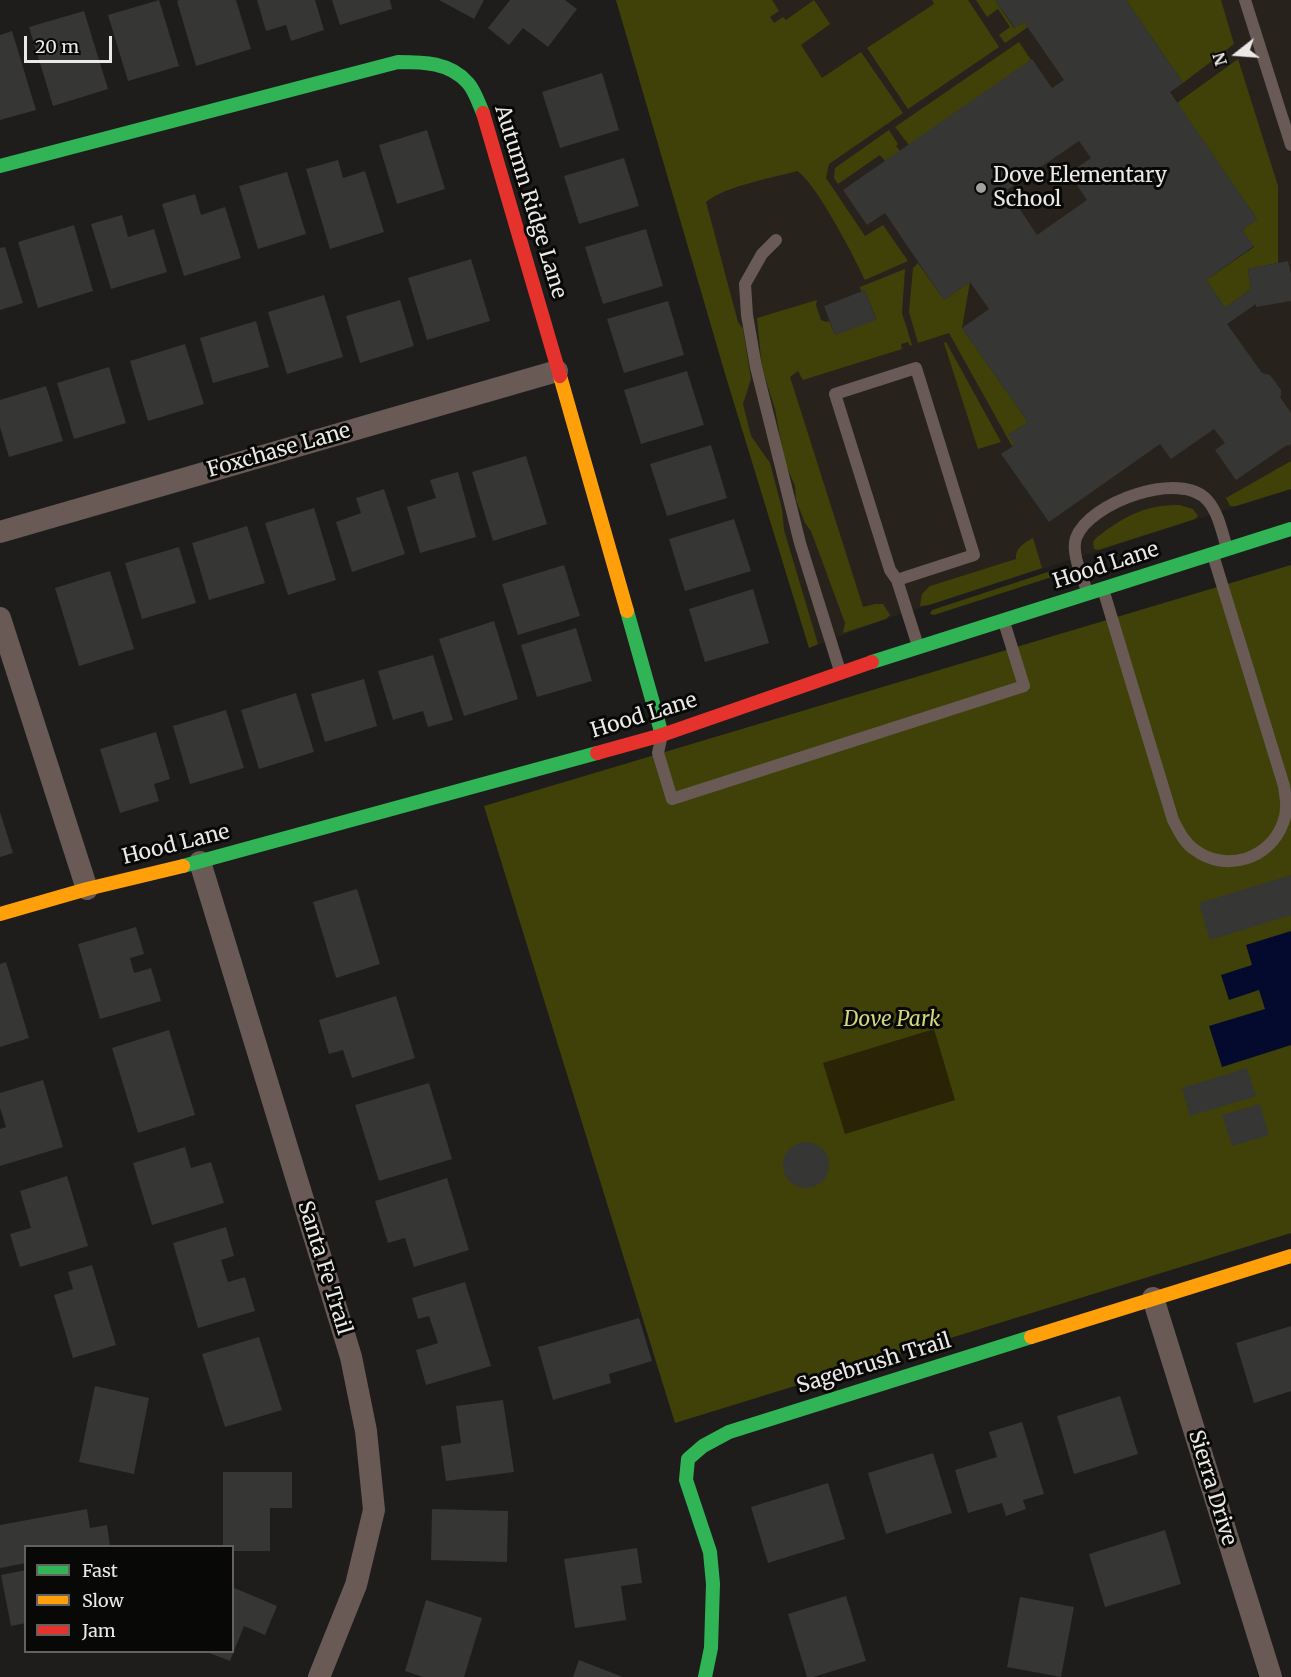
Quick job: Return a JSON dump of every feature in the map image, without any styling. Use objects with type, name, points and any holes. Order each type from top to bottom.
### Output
[{"type":"street","name":"Autumn Ridge Lane","points":[[0,166],[398,62],[428,62],[446,67],[468,83],[486,118],[662,735]]},
{"type":"street","name":"Foxchase Lane","points":[[0,532],[557,371]]},
{"type":"street","name":"Hood Lane","points":[[0,914],[87,889],[200,862],[662,735],[840,672],[1291,528]]},
{"type":"street","points":[[0,618],[87,889]]},
{"type":"street","name":"Santa Fe Trail","points":[[200,862],[351,1357],[366,1431],[374,1510],[356,1585],[319,1677]]},
{"type":"street","name":"Sagebrush Trail","points":[[705,1677],[711,1648],[710,1552],[686,1480],[688,1459],[703,1446],[729,1432],[1291,1256]]},
{"type":"street","name":"Sierra Drive","points":[[1153,1298],[1271,1677]]},
{"type":"lane","points":[[1245,0],[1291,145]]},
{"type":"lane","points":[[776,240],[762,254],[745,284],[747,315],[756,368],[800,543],[840,672]]},
{"type":"lane","points":[[897,580],[974,555],[916,368],[835,394],[890,570],[897,580],[918,648]]},
{"type":"lane","points":[[1087,594],[1076,552],[1076,539],[1083,527],[1104,507],[1131,496],[1162,489],[1196,492],[1208,500],[1217,515],[1227,549]]},
{"type":"lane","points":[[1102,588],[1173,820],[1181,837],[1194,850],[1210,859],[1228,862],[1246,860],[1262,852],[1275,839],[1284,822],[1287,804],[1284,786],[1212,554]]},
{"type":"lane","points":[[662,735],[658,753],[672,799],[1024,686],[1003,620]]},
{"type":"shaded area","name":"Dove Elementary School","points":[[616,0],[1291,0],[1291,489],[886,619],[809,648],[726,377]]},
{"type":"green space","points":[[616,0],[772,0],[779,11],[770,17],[774,23],[783,17],[786,20],[814,0],[830,24],[801,45],[822,78],[861,52],[903,113],[829,164],[826,178],[865,236],[883,225],[908,261],[865,280],[824,204],[797,171],[737,187],[706,202],[738,322],[743,329],[751,379],[743,404],[751,436],[770,463],[782,509],[784,530],[818,644],[809,648],[726,377]]},
{"type":"green space","points":[[932,0],[968,0],[999,47],[908,109],[867,48],[934,4]]},
{"type":"green space","points":[[976,0],[995,0],[1014,28],[1024,22],[1028,27],[1005,43],[999,35],[1010,27],[998,9],[987,17]]},
{"type":"green space","points":[[1126,0],[1221,0],[1234,44],[1183,83]]},
{"type":"green space","points":[[1019,42],[1031,60],[909,145],[895,127]]},
{"type":"green space","points":[[1238,59],[1278,186],[1278,263],[1248,269],[1251,289],[1225,308],[1206,280],[1254,247],[1242,230],[1257,219],[1177,103]]},
{"type":"green space","points":[[889,130],[900,151],[885,161],[880,155],[838,184],[834,178],[835,168]]},
{"type":"green space","points":[[918,263],[944,300],[970,282],[962,328],[1028,422],[1009,435],[1015,445],[1012,446],[949,333],[918,343],[909,312],[913,268]]},
{"type":"green space","points":[[905,269],[902,313],[912,345],[910,346],[908,342],[901,344],[902,349],[803,380],[798,371],[790,377],[863,607],[883,604],[890,615],[886,619],[843,633],[845,623],[811,531],[805,523],[796,500],[795,486],[785,463],[775,409],[762,368],[757,318],[817,300],[816,305],[821,320],[829,321],[835,335],[876,319],[865,290],[861,291],[860,287]]},
{"type":"green space","points":[[946,342],[1001,442],[978,449],[944,343]]},
{"type":"green space","points":[[1291,461],[1291,489],[1230,506],[1226,498]]},
{"type":"green space","points":[[1179,505],[1193,509],[1198,516],[1195,519],[1098,550],[1094,549],[1093,542],[1096,538],[1134,514],[1155,507]]},
{"type":"green space","points":[[1033,538],[1042,568],[920,606],[922,594],[930,586],[1016,559],[1023,544]]},
{"type":"green space","name":"Dove Park","points":[[1291,565],[1291,1233],[675,1423],[484,806]]},
{"type":"green space","points":[[1054,570],[1055,576],[934,615],[930,614],[932,610]]},
{"type":"sand","points":[[934,1029],[955,1100],[845,1134],[823,1063]]},
{"type":"water","points":[[1291,931],[1291,1045],[1222,1067],[1209,1026],[1265,1009],[1259,990],[1229,1000],[1221,975],[1252,965],[1246,945]]},
{"type":"building","points":[[159,0],[179,66],[128,81],[108,15]]},
{"type":"building","points":[[236,0],[251,49],[196,66],[177,1]]},
{"type":"building","points":[[257,0],[315,0],[324,30],[291,41],[286,25],[266,31]]},
{"type":"building","points":[[332,0],[390,0],[392,9],[340,25]]},
{"type":"building","points":[[439,0],[484,0],[474,19]]},
{"type":"building","points":[[510,0],[565,0],[577,9],[548,47],[523,28],[509,45],[488,28]]},
{"type":"building","points":[[995,0],[1126,0],[1183,83],[1170,92],[1257,219],[1242,230],[1254,246],[1206,280],[1225,308],[1251,289],[1248,269],[1288,261],[1291,274],[1291,301],[1256,307],[1256,304],[1227,324],[1262,373],[1270,375],[1281,390],[1280,397],[1291,413],[1291,444],[1236,480],[1215,450],[1225,443],[1214,429],[1171,459],[1160,444],[1049,522],[1001,454],[1015,445],[1008,435],[1028,422],[962,328],[989,309],[970,282],[944,300],[885,213],[867,225],[843,190],[1032,59],[1052,88],[1064,80],[1024,22],[1015,28]],"holes":[[[1079,141],[1091,158],[1069,173],[1087,200],[1037,235],[1007,190]]]},
{"type":"building","points":[[84,11],[108,89],[53,106],[29,27]]},
{"type":"building","points":[[12,31],[36,110],[0,120],[0,35]]},
{"type":"building","points":[[602,73],[619,130],[560,148],[542,92]]},
{"type":"building","points":[[427,130],[445,189],[397,204],[379,145]]},
{"type":"building","points":[[624,158],[639,206],[579,224],[564,176]]},
{"type":"building","points":[[338,160],[343,178],[365,171],[384,232],[330,249],[306,169]]},
{"type":"building","points":[[287,172],[306,234],[258,249],[239,186]]},
{"type":"building","points":[[195,194],[201,215],[225,207],[241,258],[184,276],[162,204]]},
{"type":"building","points":[[122,215],[128,237],[154,229],[167,272],[111,289],[91,224]]},
{"type":"building","points":[[74,225],[93,291],[38,308],[18,242]]},
{"type":"building","points":[[646,229],[663,286],[603,304],[585,247]]},
{"type":"building","points":[[5,247],[23,303],[0,310],[0,248]]},
{"type":"building","points":[[471,259],[490,321],[427,340],[408,278]]},
{"type":"building","points":[[865,290],[876,320],[835,335],[824,306]]},
{"type":"building","points":[[324,295],[343,357],[287,374],[268,312]]},
{"type":"building","points":[[400,300],[414,346],[360,363],[346,316]]},
{"type":"building","points":[[668,301],[684,355],[624,373],[607,319]]},
{"type":"building","points":[[256,321],[269,367],[213,383],[200,338]]},
{"type":"building","points":[[185,344],[204,404],[148,421],[130,361]]},
{"type":"building","points":[[109,367],[126,423],[74,439],[57,383]]},
{"type":"building","points":[[687,371],[704,425],[641,444],[624,390]]},
{"type":"building","points":[[46,386],[63,441],[9,457],[0,427],[0,400]]},
{"type":"building","points":[[711,445],[727,498],[667,516],[650,464]]},
{"type":"building","points":[[526,456],[547,524],[493,541],[472,472]]},
{"type":"building","points":[[458,472],[476,537],[420,553],[407,507],[436,498],[430,480]]},
{"type":"building","points":[[384,489],[405,554],[352,572],[336,522],[361,513],[356,498]]},
{"type":"building","points":[[314,508],[336,580],[288,595],[265,523]]},
{"type":"building","points":[[734,519],[751,571],[685,591],[669,539]]},
{"type":"building","points":[[247,526],[265,583],[209,600],[192,543]]},
{"type":"building","points":[[179,547],[196,603],[142,619],[125,563]]},
{"type":"building","points":[[564,565],[580,616],[518,635],[502,584]]},
{"type":"building","points":[[110,571],[134,649],[79,666],[55,588]]},
{"type":"building","points":[[753,589],[769,643],[705,662],[689,609]]},
{"type":"building","points":[[494,621],[518,699],[464,716],[439,639]]},
{"type":"building","points":[[576,628],[592,681],[537,697],[521,645]]},
{"type":"building","points":[[433,655],[453,720],[428,727],[423,711],[393,720],[378,671]]},
{"type":"building","points":[[364,679],[377,726],[325,742],[311,694]]},
{"type":"building","points":[[296,693],[314,752],[259,769],[241,710]]},
{"type":"building","points":[[226,710],[244,768],[190,784],[173,726]]},
{"type":"building","points":[[156,732],[170,779],[154,784],[159,801],[120,813],[100,749]]},
{"type":"building","points":[[0,812],[13,853],[0,857]]},
{"type":"building","points":[[1291,875],[1291,915],[1210,940],[1199,903]]},
{"type":"building","points":[[357,889],[380,964],[336,978],[313,902]]},
{"type":"building","points":[[136,927],[144,954],[130,958],[134,973],[151,968],[161,1001],[100,1019],[78,944]]},
{"type":"building","points":[[6,962],[29,1038],[0,1047],[0,964]]},
{"type":"building","points":[[396,996],[415,1058],[352,1078],[343,1050],[329,1054],[319,1020]]},
{"type":"building","points":[[169,1030],[195,1115],[138,1133],[112,1048]]},
{"type":"building","points":[[1247,1068],[1256,1096],[1190,1116],[1182,1088]]},
{"type":"building","points":[[43,1080],[63,1147],[0,1166],[0,1129],[6,1127],[0,1108],[0,1093]]},
{"type":"building","points":[[429,1083],[452,1159],[379,1181],[355,1105]]},
{"type":"building","points":[[1260,1104],[1269,1135],[1232,1146],[1222,1115]]},
{"type":"building","points":[[806,1142],[822,1149],[829,1165],[822,1181],[806,1188],[790,1181],[783,1165],[790,1149]]},
{"type":"building","points":[[185,1147],[191,1168],[211,1162],[224,1203],[152,1225],[133,1163]]},
{"type":"building","points":[[67,1176],[88,1246],[20,1267],[10,1234],[31,1228],[20,1191]]},
{"type":"building","points":[[447,1178],[469,1250],[414,1267],[405,1238],[388,1243],[375,1201]]},
{"type":"building","points":[[226,1227],[234,1256],[221,1260],[228,1282],[245,1277],[255,1311],[198,1328],[173,1243]]},
{"type":"building","points":[[92,1265],[116,1345],[73,1358],[54,1295],[73,1289],[68,1272]]},
{"type":"building","points":[[465,1282],[491,1366],[426,1385],[416,1350],[438,1343],[429,1316],[418,1319],[412,1298]]},
{"type":"building","points":[[639,1318],[652,1361],[609,1374],[611,1383],[553,1400],[538,1347]]},
{"type":"building","points":[[1291,1326],[1291,1391],[1254,1403],[1236,1343]]},
{"type":"building","points":[[259,1337],[282,1410],[225,1427],[202,1354]]},
{"type":"building","points":[[95,1386],[149,1398],[134,1474],[79,1462]]},
{"type":"building","points":[[1120,1396],[1138,1454],[1074,1474],[1057,1416]]},
{"type":"building","points":[[503,1400],[514,1472],[446,1481],[441,1446],[461,1443],[456,1406]]},
{"type":"building","points":[[1022,1422],[1044,1494],[1023,1500],[1026,1509],[1006,1516],[1002,1503],[968,1513],[955,1470],[997,1457],[989,1432]]},
{"type":"building","points":[[933,1453],[952,1513],[886,1534],[868,1473]]},
{"type":"building","points":[[223,1472],[292,1472],[292,1508],[270,1508],[270,1551],[234,1551],[234,1545],[223,1545]]},
{"type":"building","points":[[828,1483],[845,1539],[768,1563],[751,1507]]},
{"type":"building","points":[[87,1509],[90,1528],[107,1525],[110,1545],[24,1545],[24,1563],[0,1568],[0,1525]]},
{"type":"building","points":[[432,1509],[508,1511],[507,1562],[431,1560]]},
{"type":"building","points":[[1165,1530],[1181,1584],[1105,1607],[1089,1554]]},
{"type":"building","points":[[637,1548],[642,1583],[621,1586],[626,1620],[575,1628],[564,1559]]},
{"type":"building","points":[[24,1570],[24,1623],[11,1626],[1,1575]]},
{"type":"building","points":[[234,1588],[277,1606],[265,1635],[244,1626],[234,1651]]},
{"type":"building","points":[[846,1596],[866,1661],[807,1677],[788,1614]]},
{"type":"building","points":[[1020,1597],[1074,1607],[1061,1677],[1007,1667]]},
{"type":"building","points":[[426,1600],[482,1618],[464,1677],[423,1677],[405,1671]]},
{"type":"building","points":[[210,1653],[233,1653],[230,1661]]},
{"type":"building","points":[[579,1660],[623,1677],[573,1677]]},
{"type":"traffic: fast","points":[[0,166],[398,62],[426,63],[453,71],[470,86],[483,113]]},
{"type":"traffic: fast","points":[[872,662],[1291,529]]},
{"type":"traffic: fast","points":[[627,611],[662,735]]},
{"type":"traffic: fast","points":[[183,866],[597,753]]},
{"type":"traffic: fast","points":[[705,1677],[711,1648],[713,1584],[710,1552],[686,1480],[688,1459],[703,1446],[729,1432],[1031,1337]]},
{"type":"traffic: slow","points":[[560,376],[627,611]]},
{"type":"traffic: slow","points":[[0,914],[87,889],[183,866]]},
{"type":"traffic: slow","points":[[1031,1337],[1291,1256]]},
{"type":"traffic: jam","points":[[483,113],[560,376]]},
{"type":"traffic: jam","points":[[597,753],[662,735],[872,662]]},
{"type":"place","name":"Dove Elementary School","points":[[981,188]]}]
